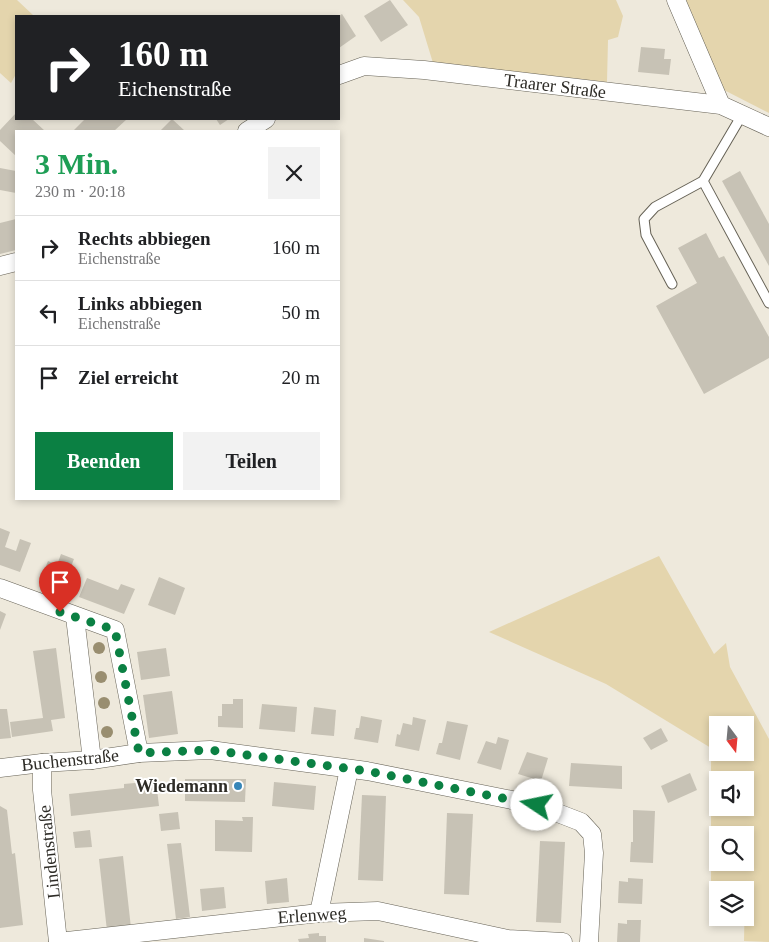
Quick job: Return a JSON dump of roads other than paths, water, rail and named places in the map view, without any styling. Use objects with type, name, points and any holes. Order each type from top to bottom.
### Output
[{"type":"street","points":[[676,0],[720,105]]},
{"type":"street","name":"Traarer Straße","points":[[340,75],[364,66],[424,70],[720,105],[769,127]]},
{"type":"street","points":[[249,130],[264,120]]},
{"type":"street","points":[[0,266],[15,262]]},
{"type":"street","points":[[0,588],[75,617],[115,630],[139,753]]},
{"type":"street","points":[[75,617],[92,760]]},
{"type":"street","name":"Buchenstraße","points":[[0,768],[42,762],[92,760],[139,753],[210,750],[367,771],[537,805],[582,822],[592,834],[594,854],[589,942]]},
{"type":"street","name":"Lindenstraße","points":[[42,762],[42,790],[58,942]]},
{"type":"street","points":[[319,913],[349,769]]},
{"type":"street","name":"Erlenweg","points":[[58,942],[319,913],[378,911],[508,939],[563,942]]},
{"type":"lane","points":[[672,284],[646,235],[644,218],[655,207],[703,181],[742,115]]},
{"type":"lane","points":[[703,181],[769,303]]},
{"type":"place","name":"Wiedemann","points":[[238,786]]}]
